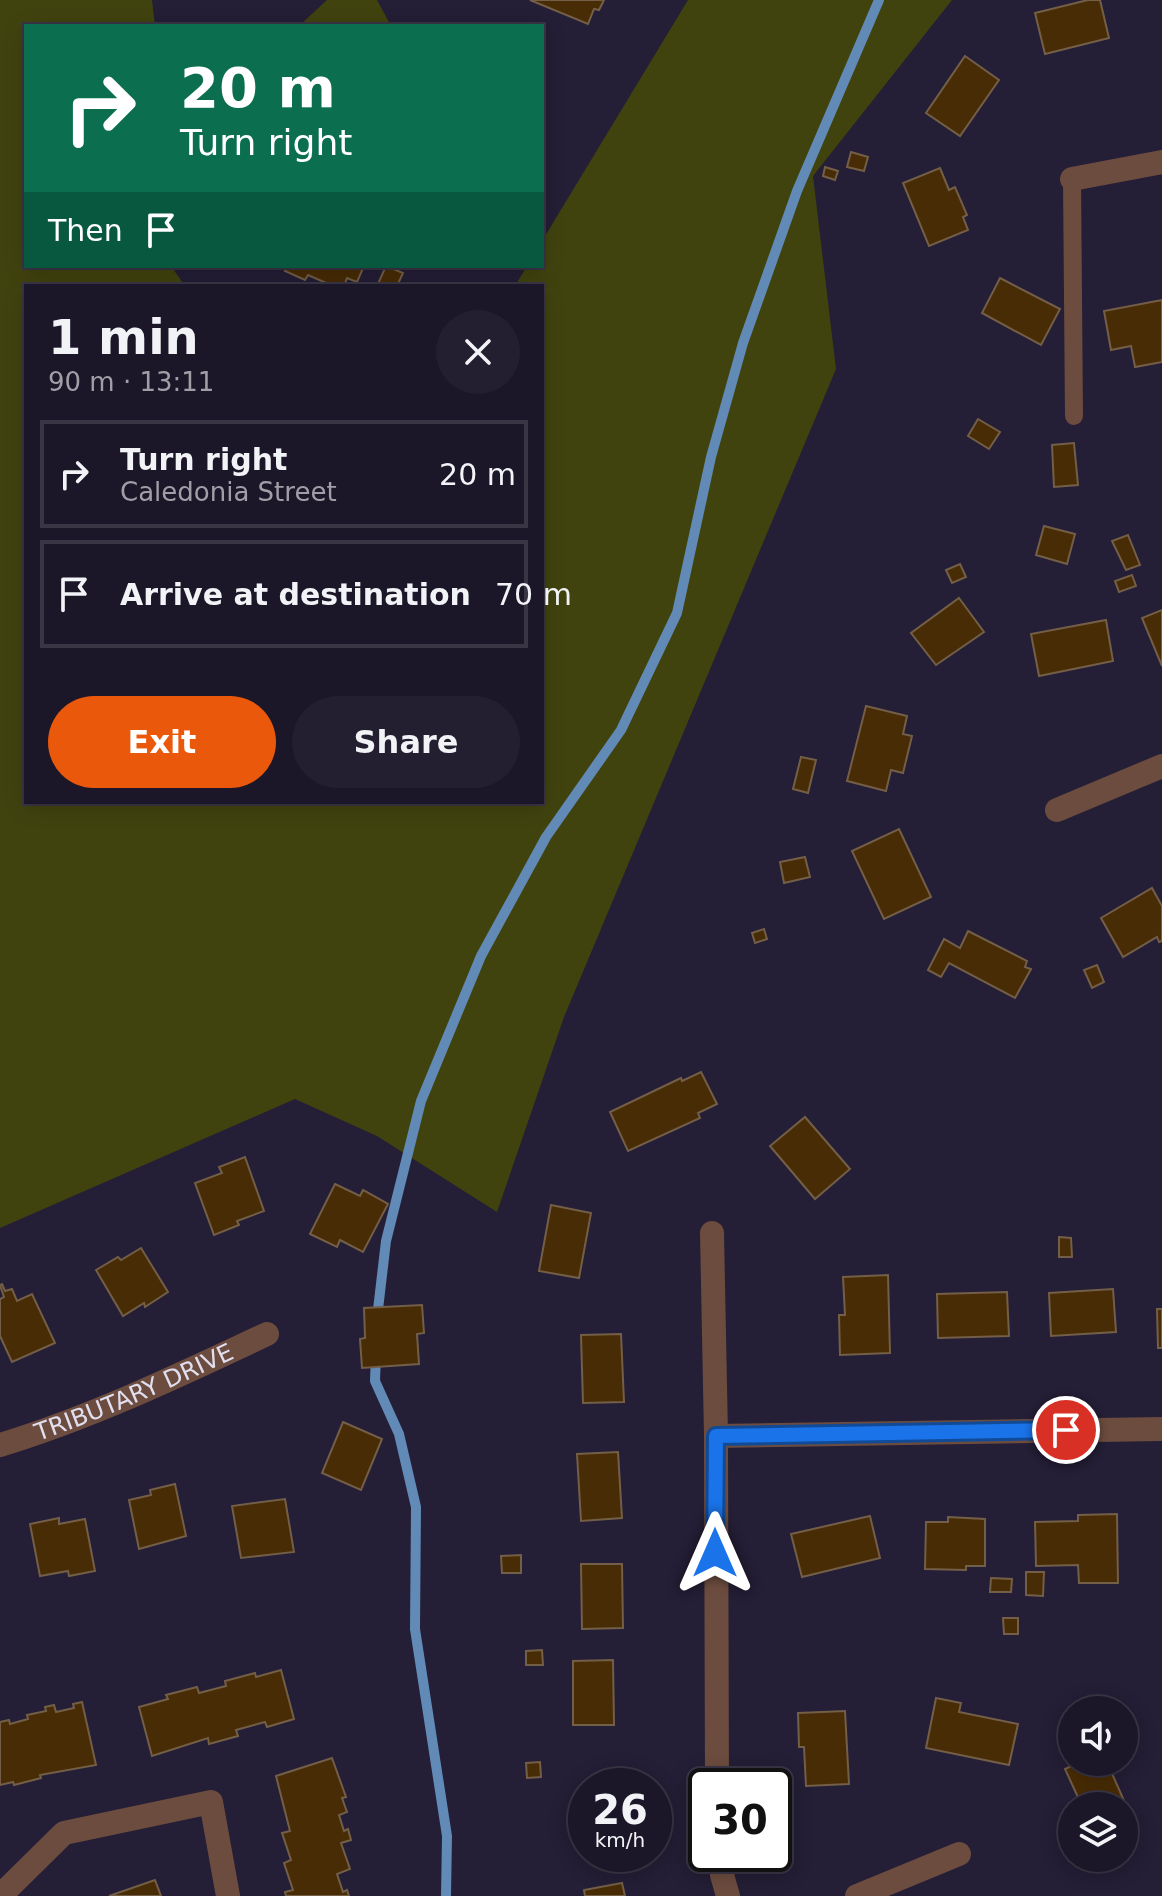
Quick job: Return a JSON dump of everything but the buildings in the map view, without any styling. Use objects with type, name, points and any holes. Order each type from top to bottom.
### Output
[{"type":"street","points":[[1072,179],[1162,162]]},
{"type":"street","points":[[1057,810],[1162,766]]},
{"type":"street","points":[[712,1233],[717,1768]]},
{"type":"street","name":"TRIBUTARY DRIVE","points":[[0,1445],[45,1431],[174,1378],[267,1334]]},
{"type":"street","points":[[716,1436],[1162,1429]]},
{"type":"street","points":[[0,1896],[64,1833],[211,1802],[228,1896]]},
{"type":"street","points":[[857,1896],[959,1854]]},
{"type":"street","points":[[722,1872],[728,1896]]},
{"type":"lane","points":[[1072,179],[1074,416]]},
{"type":"shaded area","points":[[0,0],[152,0],[155,24],[24,24],[24,268],[172,268],[184,284],[24,284],[24,804],[544,804],[544,284],[516,284],[526,268],[544,268],[544,238],[688,0],[952,0],[813,176],[836,369],[564,1017],[497,1212],[377,1136],[295,1099],[0,1228]]},
{"type":"shaded area","points":[[327,0],[377,0],[390,24],[301,24]]},
{"type":"waterway","points":[[377,1318],[386,1241],[421,1101],[481,956],[546,837],[621,730],[677,613],[711,457],[743,343],[797,191],[879,0]]},
{"type":"waterway","points":[[376,1354],[375,1381],[399,1434],[416,1507],[415,1629],[447,1836],[446,1896]]},
{"type":"route","points":[[715,1553],[716,1436],[1066,1430]]}]
